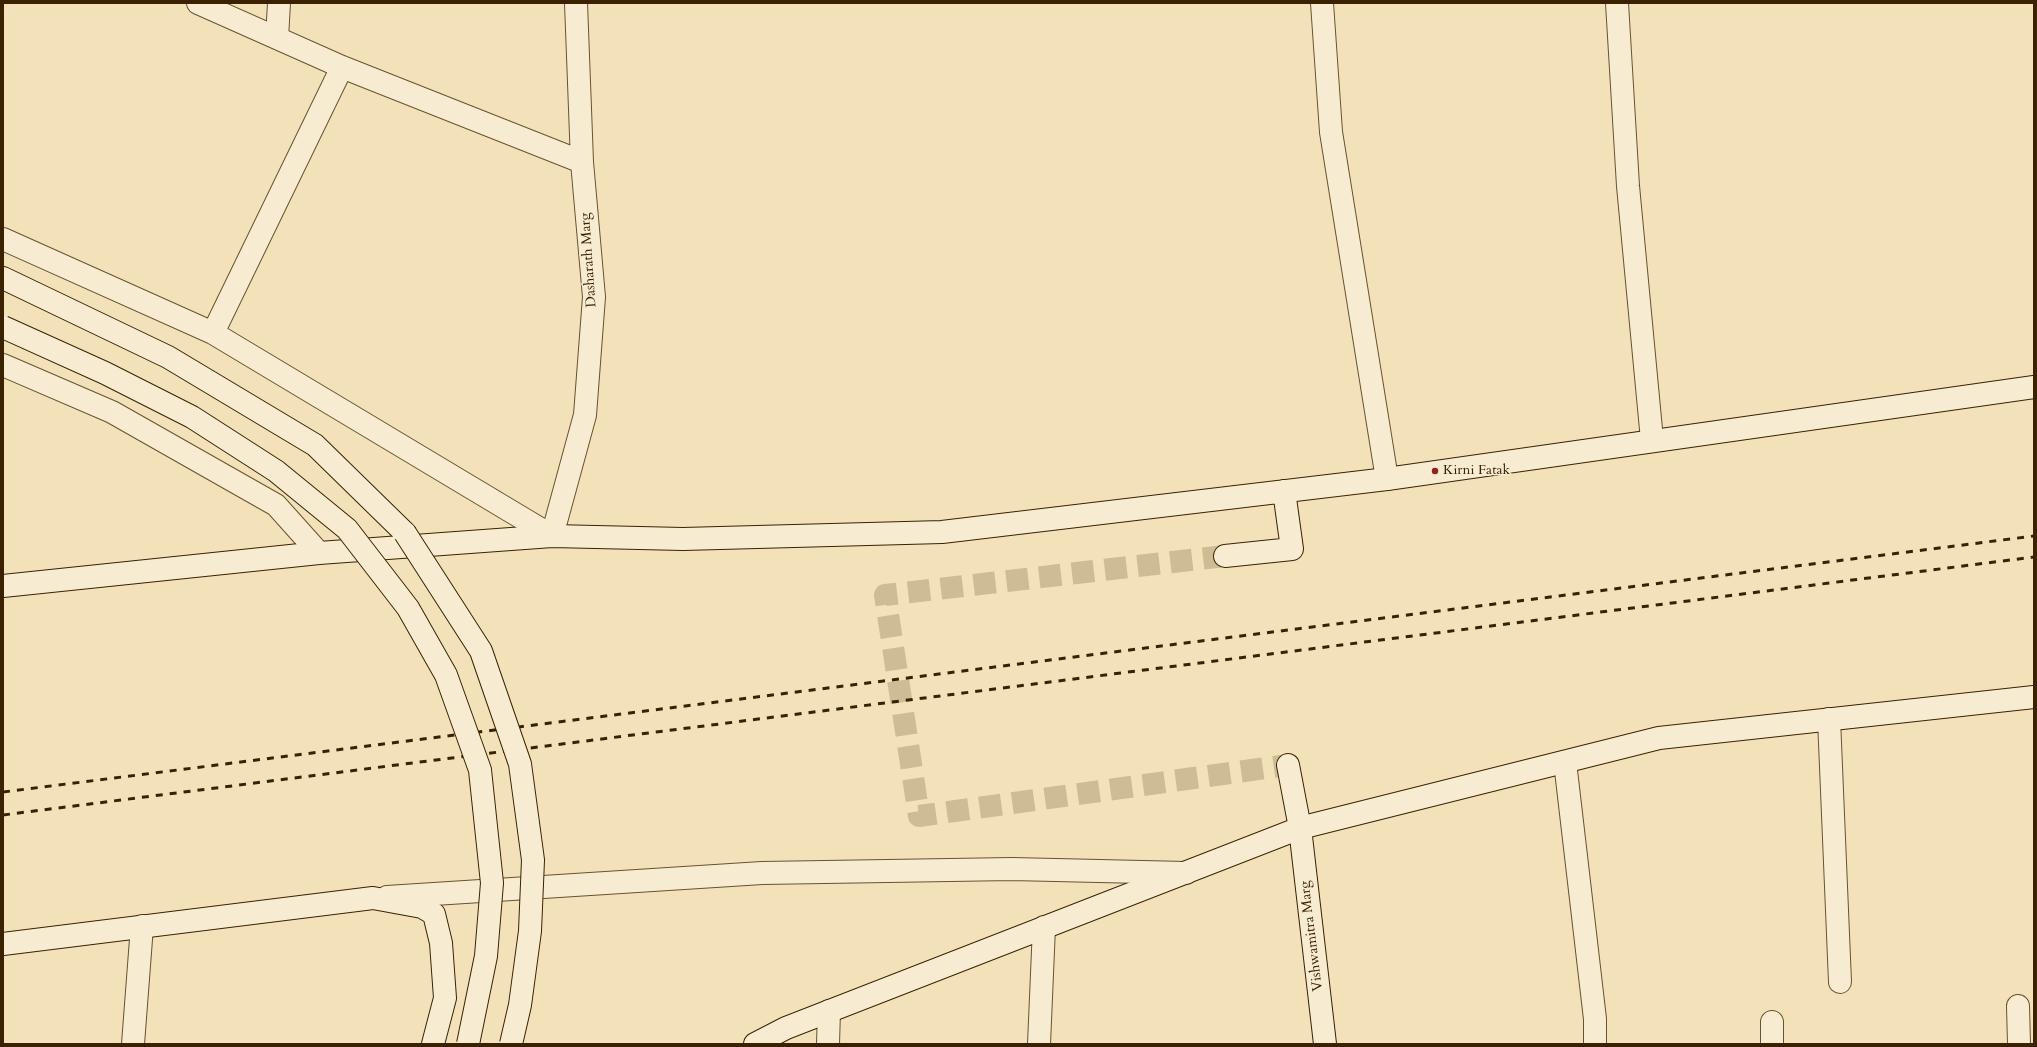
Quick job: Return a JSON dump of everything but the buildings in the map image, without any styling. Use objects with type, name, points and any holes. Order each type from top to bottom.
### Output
[{"type":"street","points":[[198,3],[342,67],[582,162]]},
{"type":"street","points":[[277,38],[278,3]]},
{"type":"street","name":"Dasharath Marg","points":[[552,536],[585,415],[594,297],[582,162],[576,3]]},
{"type":"street","points":[[1322,3],[1332,132],[1387,478]]},
{"type":"street","points":[[1618,3],[1628,186],[1652,440]]},
{"type":"street","points":[[213,333],[342,67]]},
{"type":"street","points":[[3,239],[213,333],[552,536]]},
{"type":"street","points":[[3,278],[168,357],[314,445],[405,533],[481,651],[520,764],[533,860],[530,931],[520,1005],[511,1044]]},
{"type":"street","points":[[3,327],[105,373],[192,417],[276,471],[347,529],[408,608],[446,675],[480,770],[492,883],[486,956],[468,1044]]},
{"type":"street","points":[[3,365],[112,412],[276,505],[319,553]]},
{"type":"street","points":[[3,586],[319,553],[552,536],[683,540],[942,532],[1387,478],[2034,387]]},
{"type":"street","points":[[1225,556],[1292,549],[1284,491]]},
{"type":"street","points":[[755,1044],[786,1028],[1300,828],[1659,738],[2034,697]]},
{"type":"street","points":[[1829,719],[1840,982]]},
{"type":"street","points":[[1565,762],[1595,1019],[1595,1044]]},
{"type":"street","name":"Vishwamitra Marg","points":[[1288,765],[1300,828],[1325,1044]]},
{"type":"street","points":[[3,944],[373,898],[762,873],[1012,869],[1186,873]]},
{"type":"street","points":[[373,898],[422,907],[434,914],[441,942],[444,998],[433,1044]]},
{"type":"street","points":[[133,1044],[142,926]]},
{"type":"street","points":[[1039,1044],[1044,927]]},
{"type":"street","points":[[2018,1006],[2019,1044]]},
{"type":"street","points":[[828,1044],[829,1011]]},
{"type":"street","points":[[1772,1022],[1772,1044]]},
{"type":"tunnel","points":[[1225,556],[885,595],[919,816],[1288,765]]},
{"type":"railway","points":[[3,792],[2034,536]]},
{"type":"railway","points":[[3,815],[2034,557]]},
{"type":"place","name":"Kirni Fatak","points":[[1435,471]]}]
